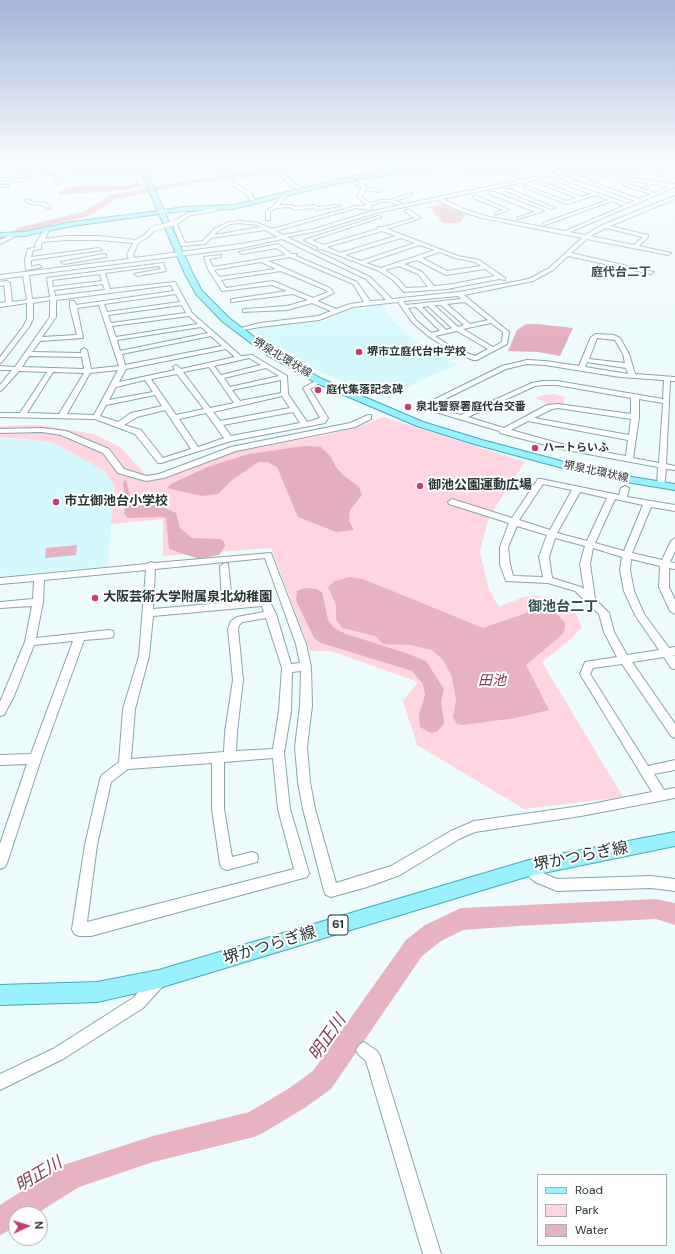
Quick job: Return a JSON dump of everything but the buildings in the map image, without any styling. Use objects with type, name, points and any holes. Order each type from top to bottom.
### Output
[{"type":"main road","points":[[0,237],[94,222]]},
{"type":"main road","name":"堺泉北環状線","points":[[166,222],[199,292],[215,310],[270,353],[320,381],[375,406],[420,424],[478,442],[559,464],[675,487]]},
{"type":"main road","name":"堺かつらぎ線","points":[[0,995],[97,992],[159,979],[529,868],[675,839]]},
{"type":"street","points":[[41,241],[66,238],[99,238],[136,242],[154,229],[177,222]]},
{"type":"street","points":[[174,223],[183,245],[206,242],[216,230],[233,222],[258,224],[308,251],[368,278],[390,301]]},
{"type":"street","points":[[272,231],[306,222]]},
{"type":"street","points":[[0,277],[241,246],[281,237],[331,222]]},
{"type":"street","points":[[500,277],[432,288],[404,290],[395,279],[381,270],[340,255],[307,240],[364,222],[438,251],[477,261],[487,267],[511,285]]},
{"type":"street","points":[[211,269],[291,256],[407,222]]},
{"type":"street","points":[[507,222],[668,253]]},
{"type":"street","points":[[535,222],[572,229]]},
{"type":"street","points":[[545,224],[552,222]]},
{"type":"street","points":[[566,233],[590,222]]},
{"type":"street","points":[[228,255],[206,258],[224,290],[233,301],[252,318],[308,320],[352,305],[459,294],[511,285],[540,276],[586,238],[604,226],[614,222]]},
{"type":"street","points":[[604,226],[646,236],[636,247]]},
{"type":"street","points":[[48,228],[38,244],[39,248],[31,249],[28,259],[28,269],[105,258],[131,259],[154,253]]},
{"type":"street","points":[[209,237],[266,228]]},
{"type":"street","points":[[340,255],[401,236]]},
{"type":"street","points":[[136,242],[131,259],[133,268],[142,287]]},
{"type":"street","points":[[360,263],[419,243]]},
{"type":"street","points":[[235,254],[278,246],[291,256],[355,283],[368,304]]},
{"type":"street","points":[[28,259],[101,250],[105,258]]},
{"type":"street","points":[[381,270],[438,251]]},
{"type":"street","points":[[567,254],[651,272]]},
{"type":"street","points":[[76,267],[76,265],[81,262],[105,258]]},
{"type":"street","points":[[417,258],[446,273],[487,267]]},
{"type":"street","points":[[239,330],[252,318],[313,301],[328,295],[331,291],[263,261]]},
{"type":"street","points":[[0,389],[17,369],[53,317],[53,299],[49,279],[161,264],[164,270],[137,274]]},
{"type":"street","points":[[399,264],[420,273],[432,288]]},
{"type":"street","points":[[218,279],[273,271],[281,268]]},
{"type":"street","points":[[102,272],[108,292]]},
{"type":"street","points":[[0,361],[26,327],[30,319],[30,302],[26,274]]},
{"type":"street","points":[[51,289],[105,282]]},
{"type":"street","points":[[0,284],[7,283],[9,304]]},
{"type":"street","points":[[0,305],[173,283],[190,314],[240,358]]},
{"type":"street","points":[[224,290],[274,283],[336,311]]},
{"type":"street","points":[[73,307],[179,292]]},
{"type":"street","points":[[233,301],[293,292]]},
{"type":"street","points":[[0,294],[8,293]]},
{"type":"street","points":[[399,300],[414,321],[430,335],[450,348],[475,359],[505,343],[504,336],[506,332],[459,294]]},
{"type":"street","points":[[37,339],[81,337],[70,296]]},
{"type":"street","points":[[404,307],[444,304],[467,300]]},
{"type":"street","points":[[96,417],[123,368],[101,303]]},
{"type":"street","points":[[104,314],[184,303]]},
{"type":"street","points":[[430,304],[456,328],[494,350]]},
{"type":"street","points":[[444,304],[467,325]]},
{"type":"street","points":[[418,306],[444,331]]},
{"type":"street","points":[[108,325],[190,314]]},
{"type":"street","points":[[430,335],[467,325],[492,321]]},
{"type":"street","points":[[113,339],[202,325]]},
{"type":"street","points":[[118,353],[212,334]]},
{"type":"street","points":[[581,369],[596,336],[614,337],[618,339],[626,354],[632,376]]},
{"type":"street","points":[[0,368],[88,371],[123,368],[226,347]]},
{"type":"street","points":[[28,354],[84,352],[88,371],[62,416]]},
{"type":"street","points":[[114,385],[250,356],[285,377]]},
{"type":"street","points":[[169,358],[229,439]]},
{"type":"street","points":[[585,360],[629,366]]},
{"type":"street","points":[[675,379],[632,376],[545,363],[527,362],[504,367],[423,407],[503,431],[564,447],[675,468]]},
{"type":"street","points":[[210,364],[238,404]]},
{"type":"street","points":[[219,377],[267,366]]},
{"type":"street","points":[[22,415],[51,370]]},
{"type":"street","points":[[228,389],[285,377]]},
{"type":"street","points":[[285,377],[284,394],[305,424]]},
{"type":"street","points":[[148,378],[196,450]]},
{"type":"street","points":[[661,485],[667,402],[667,379]]},
{"type":"street","points":[[320,381],[306,388],[324,420]]},
{"type":"street","points":[[461,418],[534,384],[557,383],[667,402]]},
{"type":"street","points":[[104,403],[157,393]]},
{"type":"street","points":[[174,418],[284,394]]},
{"type":"street","points":[[630,460],[636,396]]},
{"type":"street","points":[[503,431],[550,407],[558,406],[635,417]]},
{"type":"street","points":[[119,425],[134,415],[167,407]]},
{"type":"street","points":[[218,424],[295,409]]},
{"type":"street","points":[[0,415],[96,417],[138,432],[161,461],[229,439],[324,420],[329,420],[334,429]]},
{"type":"street","points":[[0,431],[42,430],[63,433],[106,452],[121,471],[146,479],[161,476],[234,449],[352,425],[368,417]]},
{"type":"street","points":[[527,419],[632,438]]},
{"type":"street","points":[[675,508],[622,499],[541,480],[514,521],[504,547],[505,564],[509,579],[548,580],[578,589],[604,613],[609,632],[624,660],[675,733]]},
{"type":"street","points":[[622,499],[626,488]]},
{"type":"street","points":[[548,580],[544,557],[552,534],[577,489]]},
{"type":"street","points":[[590,600],[585,564],[590,544],[612,496]]},
{"type":"street","points":[[452,502],[552,534],[627,555],[675,566]]},
{"type":"street","points":[[648,504],[627,555],[625,570],[628,591],[640,615],[671,652],[675,665]]},
{"type":"street","points":[[675,541],[665,564],[664,587],[675,610]]},
{"type":"street","points":[[0,581],[150,565],[268,555],[301,644],[306,667],[306,706],[301,747],[304,782],[311,817],[331,892],[367,882],[395,871],[455,835],[474,827],[581,811],[675,794]]},
{"type":"street","points":[[125,764],[129,709],[144,656],[150,565]]},
{"type":"street","points":[[225,566],[227,605]]},
{"type":"street","points":[[0,712],[9,696],[30,642],[38,602],[39,578]]},
{"type":"street","points":[[0,605],[38,602]]},
{"type":"street","points":[[148,613],[266,602],[287,668],[285,711],[278,753],[284,809],[302,872],[91,929],[79,929],[91,845],[106,779],[125,764],[278,753]]},
{"type":"street","points":[[230,757],[231,732],[238,680],[233,629],[235,622],[240,619],[271,614]]},
{"type":"street","points":[[30,642],[109,634]]},
{"type":"street","points":[[0,863],[80,637]]},
{"type":"street","points":[[661,796],[585,674],[589,666],[671,652]]},
{"type":"street","points":[[287,668],[306,667]]},
{"type":"street","points":[[218,758],[218,809],[227,864],[252,858]]},
{"type":"street","points":[[0,760],[36,759]]},
{"type":"street","points":[[646,771],[675,765]]},
{"type":"street","points":[[529,868],[540,878],[557,886],[651,882],[675,885]]},
{"type":"street","points":[[0,1082],[58,1054],[138,1003],[159,979]]},
{"type":"street","points":[[364,1050],[372,1056],[432,1254]]},
{"type":"shaded area","name":"堺市立庭代台中学校","points":[[382,305],[393,321],[415,341],[458,365],[428,377],[383,400],[301,363],[255,334],[259,328],[323,321],[349,310]]},
{"type":"shaded area","points":[[526,324],[573,328],[560,356],[538,352],[508,351],[517,330]]},
{"type":"shaded area","name":"市立御池台小学校","points":[[0,437],[43,441],[58,445],[106,472],[114,487],[108,566],[0,576]]},
{"type":"shaded area","points":[[304,446],[321,447],[331,457],[336,467],[343,475],[359,487],[362,495],[350,510],[349,521],[354,530],[336,532],[298,517],[277,467],[267,462],[258,462],[231,481],[218,494],[202,496],[167,488],[171,484],[210,466],[249,454]]},
{"type":"shaded area","points":[[126,479],[131,502],[154,503],[176,513],[180,528],[192,538],[220,539],[224,541],[225,546],[219,555],[199,559],[169,549],[166,518],[128,518],[124,514],[126,505],[123,483]]},
{"type":"shaded area","points":[[305,588],[316,589],[322,592],[328,620],[334,628],[346,634],[426,661],[444,689],[441,702],[444,723],[438,731],[431,733],[420,727],[419,715],[425,695],[423,684],[412,671],[321,643],[314,638],[296,600],[297,591]]},
{"type":"green space","points":[[554,394],[565,397],[564,404],[550,405],[536,398],[544,395]]},
{"type":"green space","points":[[383,417],[525,462],[489,517],[480,552],[489,590],[499,607],[523,597],[536,596],[555,599],[566,604],[575,612],[582,627],[571,639],[542,662],[623,797],[524,809],[417,745],[403,701],[418,682],[331,651],[310,651],[271,548],[163,556],[163,519],[111,524],[114,487],[106,472],[58,445],[43,441],[0,437],[0,426],[40,425],[94,434],[119,446],[145,474],[170,476],[234,452],[335,433],[361,426]]},
{"type":"water","points":[[442,222],[460,222],[459,223],[443,223]]},
{"type":"water","points":[[77,545],[76,555],[45,558],[46,548]]},
{"type":"water","name":"田池","points":[[350,577],[363,579],[483,628],[532,611],[545,609],[558,615],[565,623],[563,634],[526,665],[549,710],[515,718],[463,725],[457,724],[453,717],[456,700],[452,677],[443,660],[432,650],[411,645],[383,644],[375,636],[342,628],[336,619],[336,605],[328,587],[335,581]]},
{"type":"waterway","points":[[0,239],[27,228],[54,222]]},
{"type":"waterway","name":"明正川","points":[[0,1221],[73,1175],[153,1149],[254,1124],[297,1098],[322,1080],[414,948],[433,933],[461,919],[656,909],[675,914]]},
{"type":"place","name":"堺市立庭代台中学校","points":[[359,352]]},
{"type":"place","name":"庭代集落記念碑","points":[[318,390]]},
{"type":"place","name":"泉北警察署庭代台交番","points":[[408,407]]},
{"type":"place","name":"ハートらいふ","points":[[535,448]]},
{"type":"place","name":"御池公園運動広場","points":[[420,486]]},
{"type":"place","name":"市立御池台小学校","points":[[56,502]]},
{"type":"place","name":"大阪芸術大学附属泉北幼稚園","points":[[95,598]]},
{"type":"district","name":"庭代台二丁","points":[[621,273]]},
{"type":"district","name":"御池台二丁","points":[[563,607]]}]
